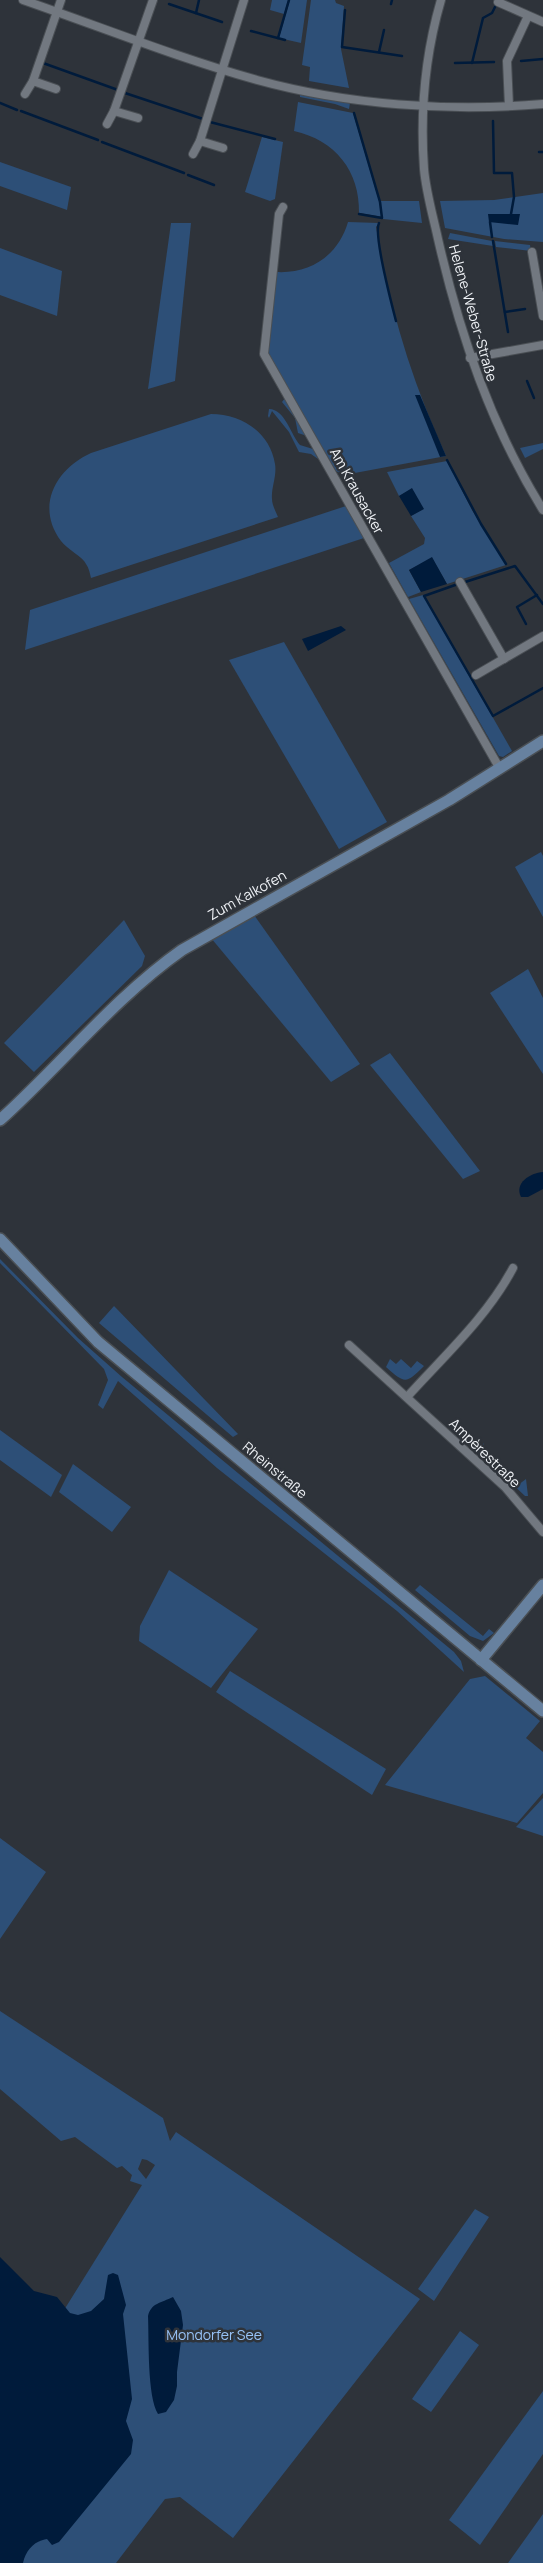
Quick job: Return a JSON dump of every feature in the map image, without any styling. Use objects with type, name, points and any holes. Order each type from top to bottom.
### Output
[{"type":"street","points":[[23,0],[139,42],[278,85],[357,99],[423,106],[543,104]]},
{"type":"street","points":[[25,94],[33,81],[61,0]]},
{"type":"street","points":[[107,124],[114,111],[154,0]]},
{"type":"street","points":[[193,154],[200,141],[244,0]]},
{"type":"street","name":"Helene-Weber-Straße","points":[[441,0],[430,42],[423,106],[424,169],[436,230],[470,358],[504,439],[543,510]]},
{"type":"street","points":[[498,2],[543,22]]},
{"type":"street","points":[[509,106],[507,61],[528,16]]},
{"type":"street","points":[[33,81],[56,89]]},
{"type":"street","points":[[114,111],[138,118]]},
{"type":"street","points":[[200,141],[222,148]]},
{"type":"street","name":"Am Krausacker","points":[[283,207],[279,214],[264,354],[500,769]]},
{"type":"street","points":[[532,252],[543,316]]},
{"type":"street","points":[[470,358],[543,345]]},
{"type":"street","points":[[460,582],[504,659]]},
{"type":"street","points":[[476,675],[543,636]]},
{"type":"street","name":"Zum Kalkofen","points":[[0,1120],[41,1083],[145,978],[176,954],[449,800],[543,741]]},
{"type":"street","name":"Rheinstraße","points":[[0,1239],[98,1342],[543,1711]]},
{"type":"street","points":[[407,1396],[488,1307],[500,1292],[513,1268]]},
{"type":"street","name":"Ampèrestraße","points":[[349,1345],[505,1487],[543,1532]]},
{"type":"street","points":[[481,1660],[543,1585]]},
{"type":"green space","points":[[272,0],[288,0],[284,14],[270,10]]},
{"type":"green space","points":[[290,0],[307,0],[301,43],[279,38]]},
{"type":"green space","points":[[311,0],[335,0],[336,3],[344,6],[341,49],[349,88],[309,81],[310,67],[302,65]]},
{"type":"green space","points":[[300,94],[350,103],[349,109],[335,104],[300,97]]},
{"type":"green space","points":[[298,102],[353,113],[379,201],[419,201],[422,223],[383,219],[383,217],[359,213],[355,184],[350,171],[342,160],[322,142],[309,135],[294,131]]},
{"type":"green space","points":[[262,137],[283,142],[275,199],[270,201],[245,192]]},
{"type":"green space","points":[[0,162],[71,187],[67,210],[0,186]]},
{"type":"green space","points":[[543,193],[543,242],[504,239],[445,228],[440,201],[494,200]]},
{"type":"green space","points":[[348,222],[379,223],[376,227],[381,257],[403,344],[412,372],[446,456],[344,475],[336,471],[267,351],[276,272],[300,270],[321,260],[337,244]]},
{"type":"green space","points":[[171,223],[191,223],[175,381],[148,389]]},
{"type":"green space","points":[[450,233],[492,241],[493,246],[448,239]]},
{"type":"green space","points":[[495,241],[530,245],[531,251],[496,247]]},
{"type":"green space","points":[[0,248],[62,271],[57,316],[0,295]]},
{"type":"green space","points":[[285,398],[307,436],[298,433],[295,418],[282,402]]},
{"type":"green space","points":[[269,409],[279,413],[300,445],[313,449],[318,459],[311,454],[299,452],[289,432],[272,411],[269,418]]},
{"type":"green space","points":[[211,414],[233,417],[243,421],[260,434],[267,443],[275,464],[272,499],[278,517],[91,578],[84,561],[61,541],[53,528],[50,502],[53,490],[59,479],[79,460],[91,453]]},
{"type":"green space","points":[[543,443],[543,449],[525,458],[520,448]]},
{"type":"green space","points":[[447,461],[472,510],[506,565],[447,584],[432,558],[409,570],[421,592],[408,597],[389,563],[424,544],[425,538],[411,516],[423,509],[412,489],[399,496],[387,472]]},
{"type":"green space","points":[[346,506],[364,538],[25,650],[30,610]]},
{"type":"green space","points":[[423,595],[512,751],[503,757],[499,756],[409,599]]},
{"type":"green space","points":[[284,642],[387,822],[339,849],[229,660]]},
{"type":"green space","points":[[541,852],[543,856],[543,917],[515,867]]},
{"type":"green space","points":[[254,915],[360,1064],[331,1082],[211,938]]},
{"type":"green space","points":[[124,920],[145,956],[142,966],[34,1072],[4,1043]]},
{"type":"green space","points":[[528,969],[543,998],[543,1074],[490,993]]},
{"type":"green space","points":[[390,1053],[480,1171],[463,1179],[370,1065]]},
{"type":"green space","points":[[0,1259],[78,1338],[122,1377],[454,1652],[461,1661],[464,1672],[397,1611],[217,1468],[118,1381],[103,1409],[98,1405],[108,1380],[104,1369],[0,1263]]},
{"type":"green space","points":[[114,1306],[238,1434],[233,1437],[99,1323]]},
{"type":"green space","points":[[390,1359],[396,1364],[401,1359],[411,1368],[417,1361],[424,1366],[409,1379],[405,1380],[397,1377],[386,1367]]},
{"type":"green space","points":[[0,1430],[62,1475],[51,1497],[0,1460]]},
{"type":"green space","points":[[484,1443],[482,1449],[518,1485],[526,1479],[528,1496],[525,1496],[477,1451]]},
{"type":"green space","points":[[73,1464],[131,1507],[112,1532],[59,1492]]},
{"type":"green space","points":[[169,1570],[258,1629],[211,1688],[139,1641],[140,1626]]},
{"type":"green space","points":[[420,1585],[483,1636],[489,1629],[494,1633],[483,1641],[470,1636],[415,1590]]},
{"type":"green space","points":[[230,1671],[386,1769],[372,1795],[216,1692]]},
{"type":"green space","points":[[485,1676],[540,1721],[526,1738],[543,1752],[543,1793],[517,1823],[385,1785],[470,1679]]},
{"type":"green space","points":[[543,1798],[543,1836],[516,1827]]},
{"type":"green space","points":[[0,1838],[46,1872],[0,1939]]},
{"type":"green space","name":"Mondorfer See","points":[[0,2011],[163,2118],[170,2141],[176,2132],[420,2299],[233,2538],[180,2497],[165,2499],[116,2563],[0,2563],[21,2379],[142,2185],[130,2181],[132,2175],[122,2166],[117,2168],[75,2137],[61,2141],[0,2089]],"holes":[[[142,2159],[155,2165],[146,2179],[138,2169]]]},
{"type":"green space","points":[[475,2209],[489,2217],[434,2301],[418,2289]]},
{"type":"green space","points":[[460,2331],[479,2345],[431,2412],[412,2399]]},
{"type":"green space","points":[[543,2391],[543,2454],[480,2545],[449,2520]]},
{"type":"green space","points":[[543,2514],[543,2563],[508,2563]]},
{"type":"shaded area","points":[[488,214],[520,214],[518,225],[489,222]]},
{"type":"shaded area","points":[[415,395],[420,395],[446,456],[440,457]]},
{"type":"shaded area","points":[[412,488],[424,509],[411,516],[399,496]]},
{"type":"shaded area","points":[[432,557],[447,584],[421,592],[409,570]]},
{"type":"shaded area","points":[[341,626],[346,630],[308,651],[302,639]]},
{"type":"shaded area","points":[[543,1172],[543,1189],[528,1197],[521,1197],[519,1192],[521,1183],[533,1174]]},
{"type":"shaded area","name":"Mondorfer See","points":[[0,2257],[34,2291],[57,2297],[70,2313],[78,2315],[91,2311],[104,2299],[108,2275],[113,2273],[118,2275],[126,2305],[123,2314],[132,2399],[126,2421],[133,2440],[131,2454],[59,2542],[52,2545],[47,2539],[34,2544],[28,2550],[23,2563],[0,2563]]},
{"type":"shaded area","points":[[173,2297],[181,2311],[183,2325],[177,2386],[174,2400],[166,2412],[158,2414],[154,2406],[150,2382],[148,2316],[151,2308]]},
{"type":"waterway","points":[[196,13],[199,0]]},
{"type":"waterway","points":[[278,38],[289,0]]},
{"type":"waterway","points":[[391,4],[392,0]]},
{"type":"waterway","points":[[472,63],[483,18],[492,13],[497,3]]},
{"type":"waterway","points":[[169,4],[222,22]]},
{"type":"waterway","points":[[345,10],[342,47],[402,56]]},
{"type":"waterway","points":[[379,52],[384,30]]},
{"type":"waterway","points":[[251,31],[285,40]]},
{"type":"waterway","points":[[521,61],[543,59]]},
{"type":"waterway","points":[[455,63],[494,62]]},
{"type":"waterway","points":[[43,63],[118,90]]},
{"type":"waterway","points":[[125,93],[203,119]]},
{"type":"waterway","points":[[0,103],[17,110]]},
{"type":"waterway","points":[[21,111],[98,140]]},
{"type":"waterway","points":[[354,113],[380,202],[382,218],[359,214]]},
{"type":"waterway","points":[[493,121],[494,173],[512,173],[514,197],[511,214]]},
{"type":"waterway","points":[[210,122],[275,139]]},
{"type":"waterway","points":[[102,142],[184,173]]},
{"type":"waterway","points":[[188,175],[214,185]]},
{"type":"waterway","points":[[490,222],[492,237]]},
{"type":"waterway","points":[[379,223],[381,255],[396,321]]},
{"type":"waterway","points":[[493,241],[508,332]]},
{"type":"waterway","points":[[505,312],[525,309]]},
{"type":"waterway","points":[[527,381],[534,398]]},
{"type":"waterway","points":[[447,460],[481,524],[506,564]]},
{"type":"waterway","points":[[462,583],[515,566],[543,604]]},
{"type":"waterway","points":[[458,584],[424,596],[493,716],[543,688]]},
{"type":"waterway","points":[[526,624],[517,607],[537,595]]}]
